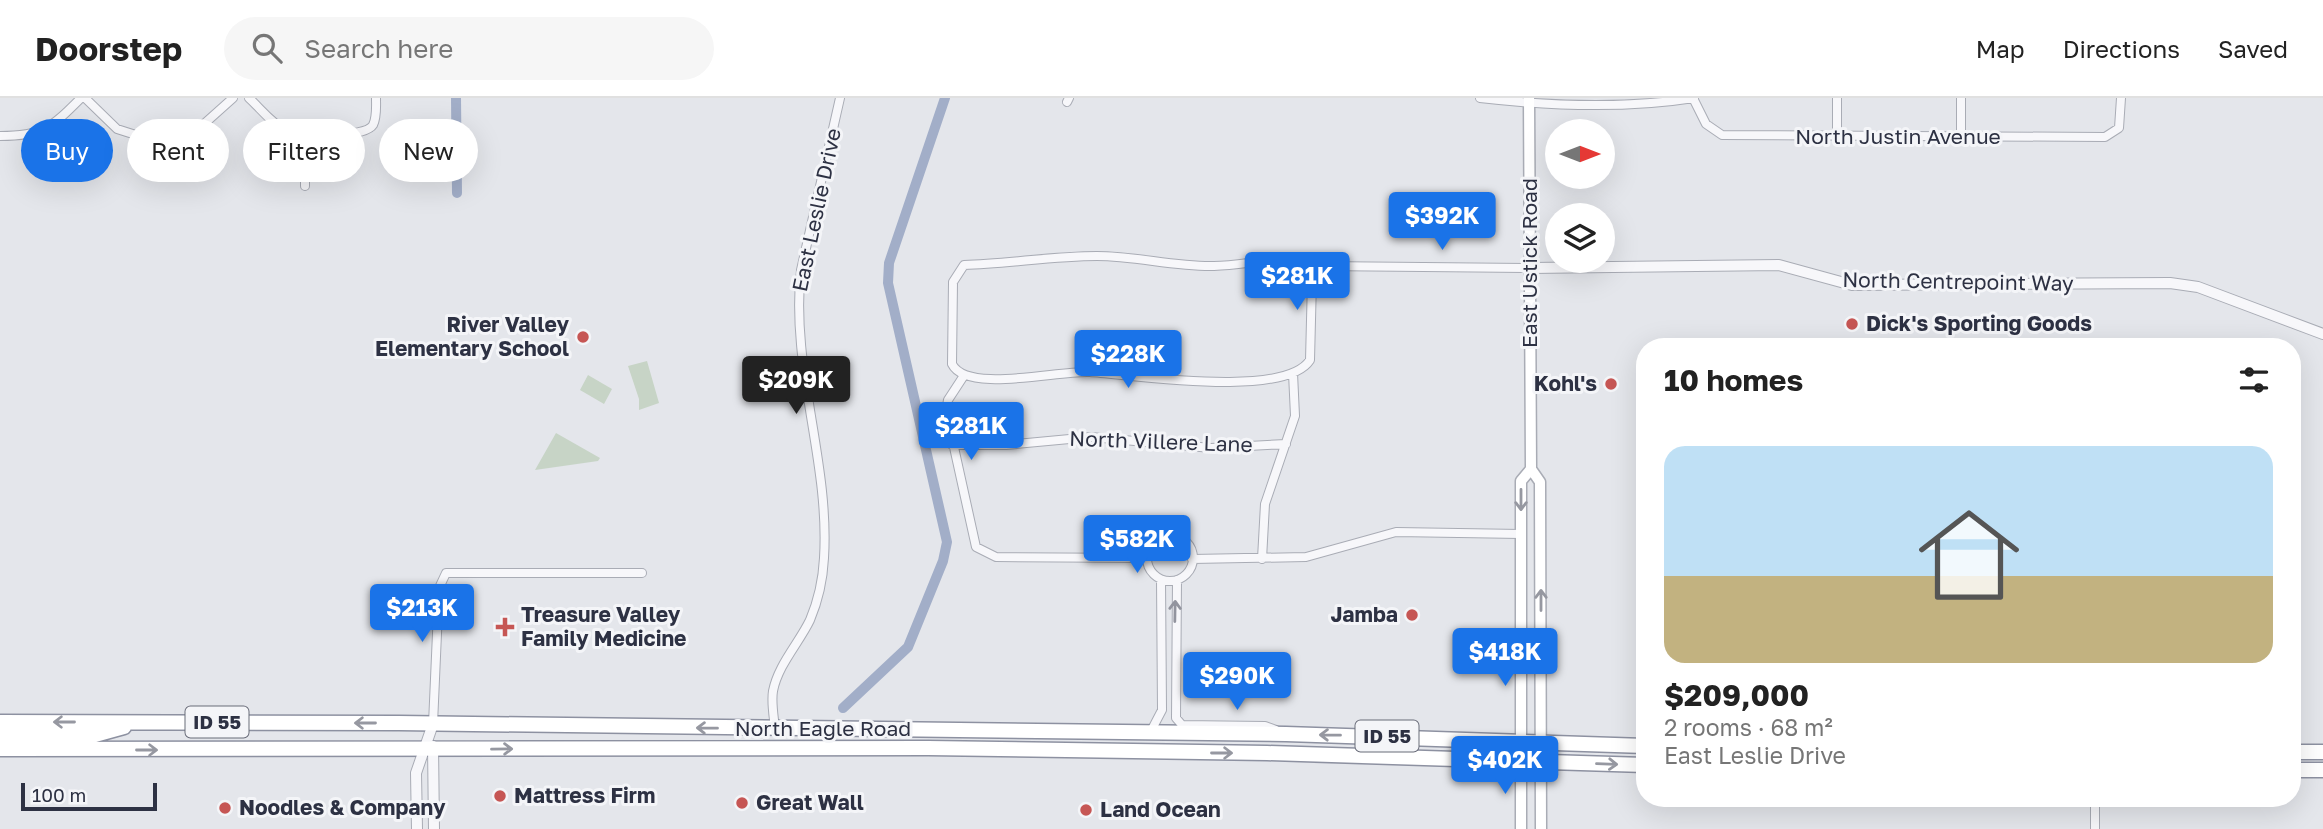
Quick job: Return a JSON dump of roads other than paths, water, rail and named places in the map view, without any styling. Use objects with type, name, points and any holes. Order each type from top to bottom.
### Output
[{"type":"highway","name":"North Eagle Road","points":[[0,722],[1286,734],[1636,746]]},
{"type":"highway","points":[[0,735],[94,734],[142,722]]},
{"type":"highway","points":[[928,748],[937,740],[1051,741],[1063,732]]},
{"type":"highway","points":[[1076,750],[1080,741],[1144,741],[1148,734]]},
{"type":"highway","name":"North Eagle Road","points":[[0,749],[928,748],[1636,765]]},
{"type":"highway","points":[[2301,752],[2323,752]]},
{"type":"highway","points":[[2301,770],[2323,770]]},
{"type":"main road","name":"East Ustick Road","points":[[1529,101],[1531,469],[1540,482],[1541,763]]},
{"type":"main road","name":"East Ustick Road","points":[[1521,762],[1521,481],[1531,469]]},
{"type":"main road","points":[[1521,762],[1521,829]]},
{"type":"main road","points":[[1541,763],[1541,829]]},
{"type":"street","points":[[0,136],[27,136],[47,130],[83,98],[117,129],[139,135],[195,132],[233,98]]},
{"type":"street","points":[[250,98],[271,119]]},
{"type":"street","points":[[365,132],[372,128],[376,116],[376,98]]},
{"type":"street","name":"East Leslie Drive","points":[[775,729],[773,693],[779,674],[810,619],[820,589],[824,558],[823,507],[799,329],[798,298],[801,270],[840,98]]},
{"type":"street","points":[[1480,98],[1643,104],[1693,98]]},
{"type":"street","name":"North Justin Avenue","points":[[1693,98],[1706,124],[1718,134],[1961,138],[2105,137],[2119,128],[2121,98]]},
{"type":"street","points":[[1838,98],[1838,137]]},
{"type":"street","points":[[1961,98],[1961,138]]},
{"type":"street","name":"North Centrepoint Way","points":[[963,377],[952,364],[953,282],[960,267],[1054,256],[1089,256],[1213,267],[1278,258],[1297,258],[1315,264],[1530,268],[1779,265],[1852,285],[2178,284],[2198,287],[2323,334]]},
{"type":"street","points":[[1146,558],[996,557],[982,552],[976,547],[969,524],[946,411],[948,400],[963,377],[981,380],[1088,371],[1210,382],[1251,381],[1302,370],[1310,360],[1311,280],[1315,264]]},
{"type":"street","points":[[1262,559],[1265,504],[1295,416],[1293,373]]},
{"type":"street","name":"North Villere Lane","points":[[952,444],[1006,445],[1091,437],[1211,448],[1286,444]]},
{"type":"street","points":[[1192,559],[1306,557],[1396,532],[1521,534]]},
{"type":"street","points":[[1171,535],[1185,541],[1192,559],[1186,575],[1177,580],[1161,580],[1151,572],[1146,558],[1149,547],[1156,539],[1171,535]]},
{"type":"street","points":[[434,829],[429,750],[433,724],[439,588],[446,573],[642,573]]},
{"type":"street","points":[[1148,734],[1156,726],[1161,710],[1161,580]]},
{"type":"street","points":[[1177,580],[1176,718],[1182,725],[1265,726],[1286,734]]},
{"type":"street","points":[[417,829],[416,774],[429,750]]},
{"type":"street","points":[[2095,807],[2095,829]]},
{"type":"waterway","points":[[456,98],[457,193]]},
{"type":"waterway","points":[[843,708],[908,647],[943,561],[947,542],[888,283],[889,263],[945,98]]},
{"type":"place","name":"Dick's Sporting Goods","points":[[1852,324]]},
{"type":"place","name":"River Valley Elementary School","points":[[583,337]]},
{"type":"place","name":"Kohl's","points":[[1611,384]]},
{"type":"place","name":"Jamba","points":[[1412,615]]},
{"type":"place","name":"Treasure Valley Family Medicine","points":[[505,627]]},
{"type":"place","name":"Mattress Firm","points":[[500,796]]},
{"type":"place","name":"Great Wall","points":[[742,803]]},
{"type":"place","name":"Noodles & Company","points":[[225,808]]},
{"type":"place","name":"Land Ocean","points":[[1086,810]]}]
